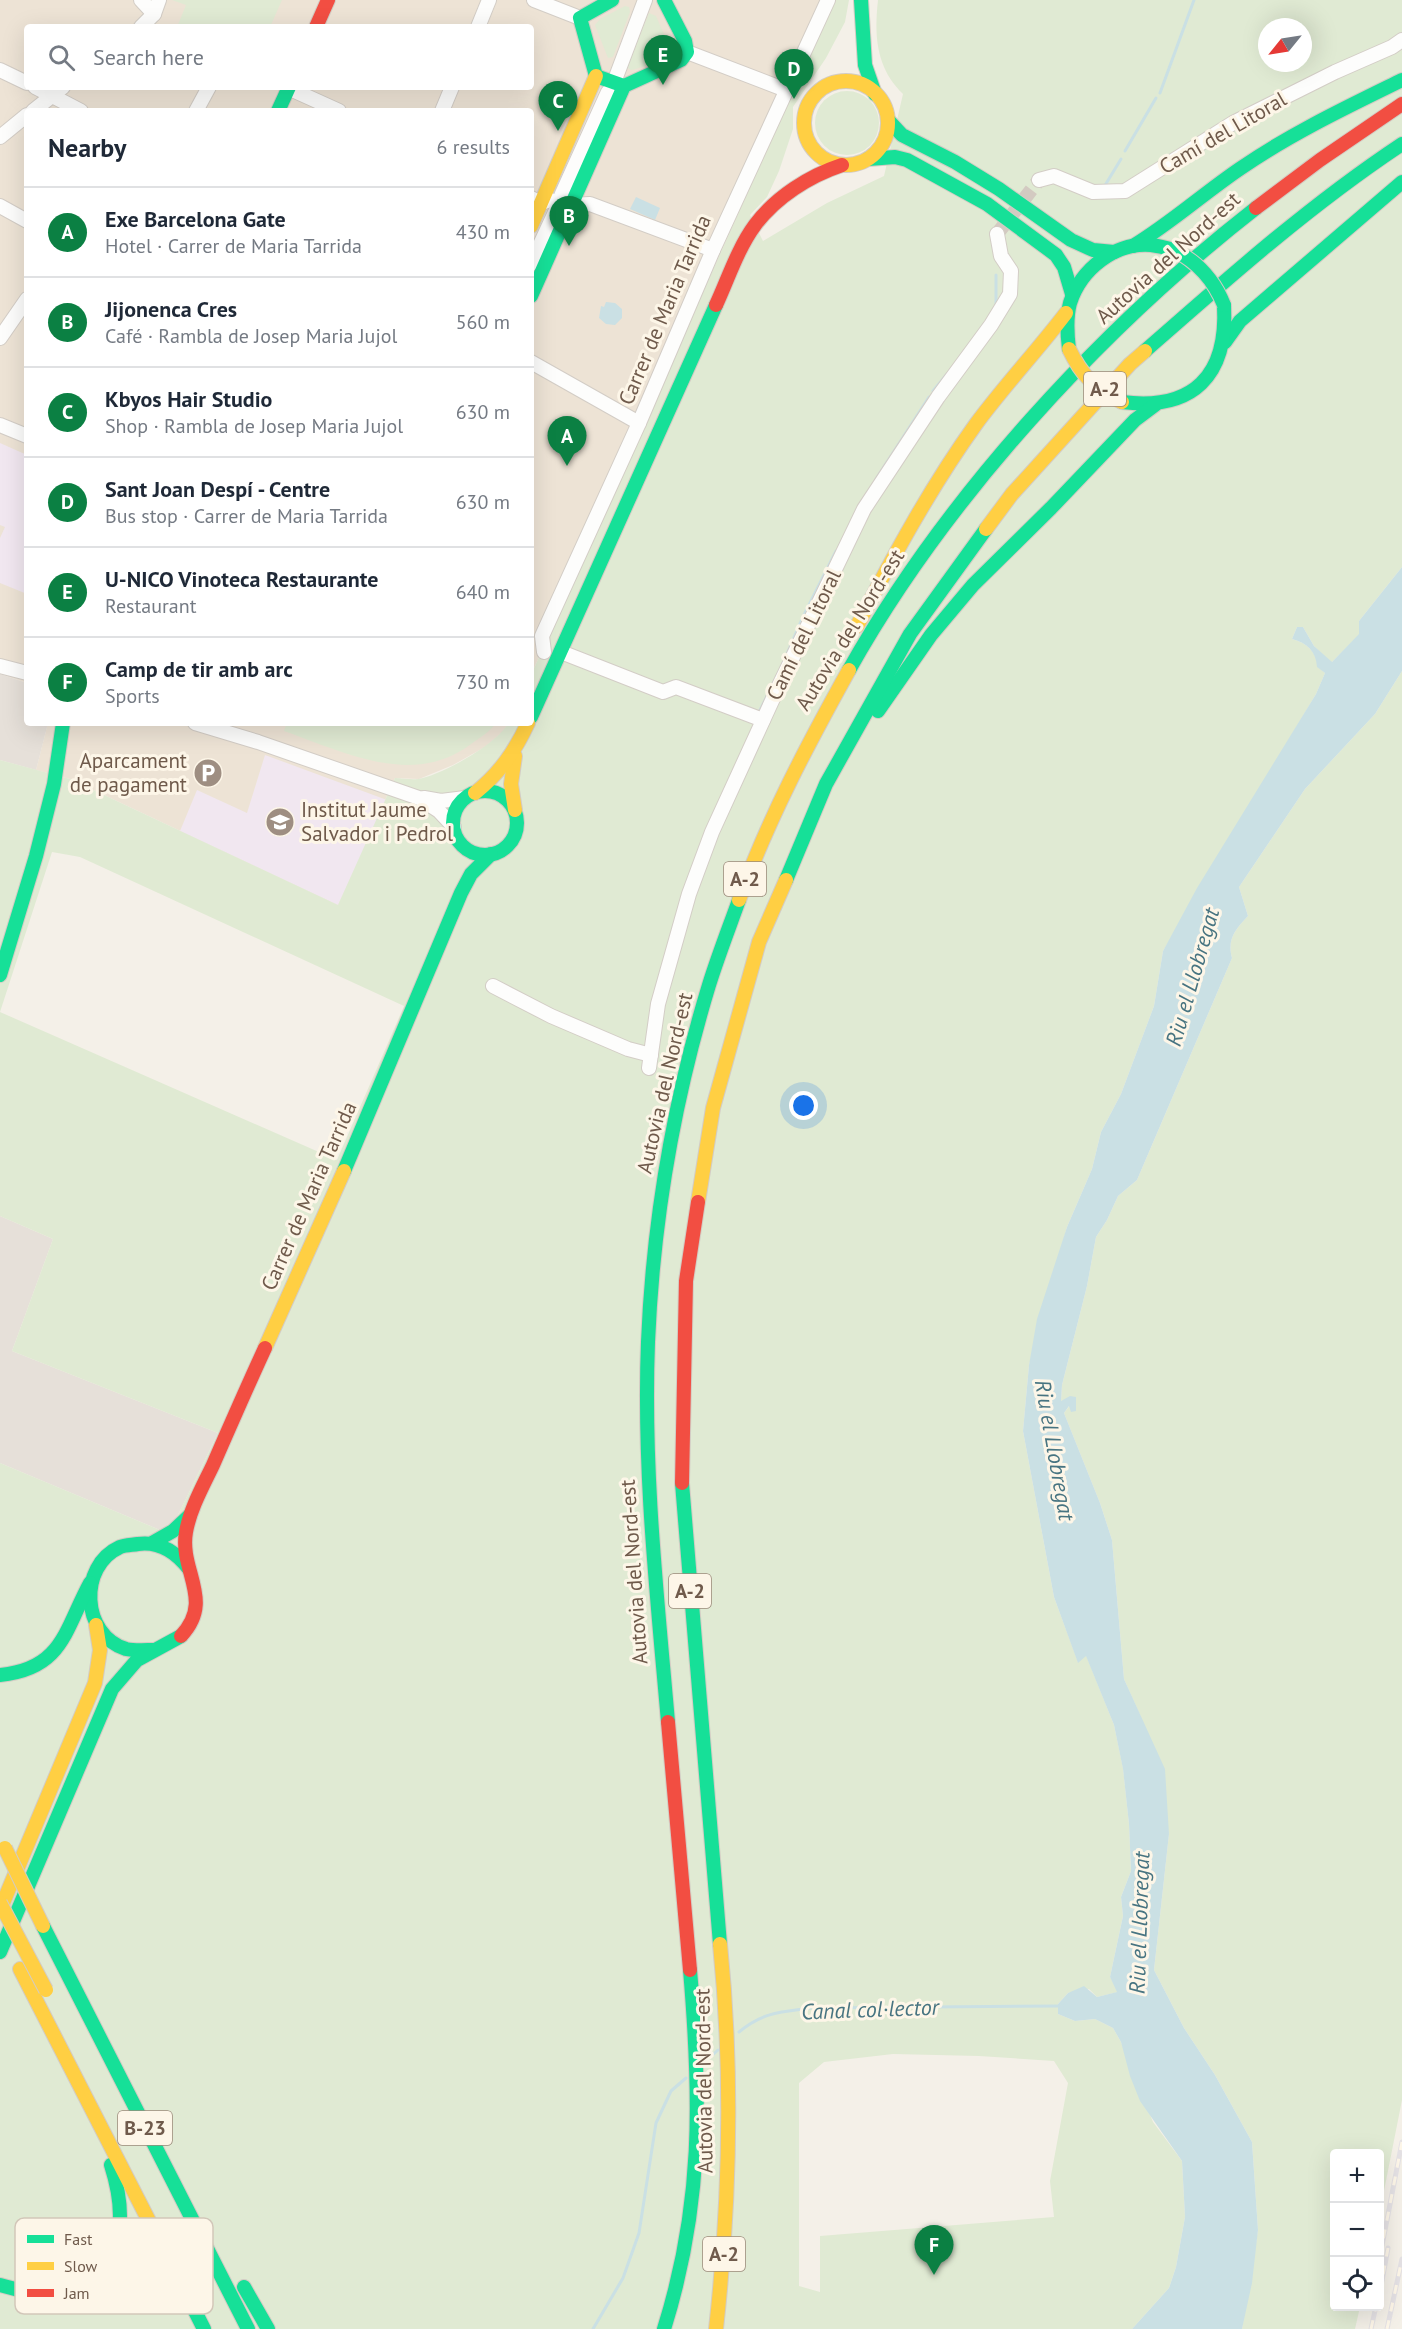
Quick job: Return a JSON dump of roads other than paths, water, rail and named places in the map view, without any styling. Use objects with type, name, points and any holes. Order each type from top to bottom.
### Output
[{"type":"main road","points":[[317,24],[328,0]]},
{"type":"main road","points":[[536,201],[596,76],[580,18],[612,0]]},
{"type":"main road","points":[[596,76],[620,82],[681,60],[687,52],[685,41],[664,0]]},
{"type":"main road","points":[[861,0],[863,50],[867,77],[884,106],[888,120],[902,135],[955,162],[999,189],[1071,240],[1093,250],[1114,252]]},
{"type":"main road","points":[[803,183],[807,170],[808,141],[805,121],[810,103],[823,89],[837,83],[852,70],[863,50]]},
{"type":"main road","points":[[1402,80],[1298,132],[1239,169],[1164,227],[1133,246],[1114,252],[1087,271],[1072,294],[1066,313],[1065,324],[1069,349],[1078,367],[1090,383],[1108,397],[1122,402],[1141,406],[1175,400],[1197,387],[1215,366],[1225,342],[1240,321],[1402,182]]},
{"type":"main road","points":[[534,287],[563,202],[620,82]]},
{"type":"main road","points":[[837,83],[858,83],[875,94]]},
{"type":"main road","points":[[279,108],[287,90]]},
{"type":"main road","name":"Autovia del Nord-est","points":[[664,2329],[674,2300],[688,2237],[696,2178],[699,2102],[695,2030],[651,1527],[646,1408],[650,1306],[664,1178],[678,1104],[699,1019],[741,889],[787,781],[846,671],[920,558],[993,462],[1065,381],[1150,297],[1289,182],[1402,104]]},
{"type":"main road","points":[[868,159],[883,142],[888,120]]},
{"type":"main road","points":[[808,141],[822,157],[842,165],[855,164],[883,156],[907,160],[950,182],[987,204],[1056,255],[1064,267],[1072,294]]},
{"type":"main road","name":"Autovia del Nord-est","points":[[716,2329],[725,2245],[729,2137],[733,2114],[683,1505],[680,1413],[684,1307],[695,1200],[704,1147],[731,1029],[763,929],[794,849],[817,799],[878,683],[938,590],[982,529],[1071,425],[1126,367],[1224,277],[1311,208],[1402,144]]},
{"type":"main road","name":"Carrer de Maria Tarrida","points":[[534,710],[746,239],[760,219],[803,183],[821,171],[842,165]]},
{"type":"main road","points":[[1133,246],[1159,246],[1174,250],[1190,258],[1203,269],[1217,289],[1224,305],[1225,342]]},
{"type":"main road","points":[[852,635],[957,451],[976,424],[1066,313]]},
{"type":"main road","points":[[817,799],[931,635],[951,610],[1130,424],[1155,405]]},
{"type":"main road","points":[[787,781],[810,722],[842,654]]},
{"type":"main road","points":[[0,975],[52,794],[63,726]]},
{"type":"main road","points":[[515,752],[511,784],[517,824],[513,838],[504,849],[491,854],[473,852],[459,840],[454,827],[456,810],[470,796],[496,777],[515,752],[527,726]]},
{"type":"main road","points":[[470,796],[486,791],[498,794],[508,800],[515,810]]},
{"type":"main road","name":"Carrer de Maria Tarrida","points":[[459,840],[463,865],[461,893]]},
{"type":"main road","name":"Carrer de Maria Tarrida","points":[[190,1515],[373,1106],[461,893],[471,874],[491,854]]},
{"type":"main road","points":[[152,1543],[173,1531],[190,1515]]},
{"type":"main road","points":[[96,1625],[107,1638],[126,1649],[154,1650],[165,1647],[179,1638],[192,1620],[197,1598],[185,1537],[190,1515]]},
{"type":"main road","points":[[0,1675],[25,1671],[36,1666],[51,1654],[72,1625],[99,1565],[113,1551],[132,1544],[152,1543],[174,1552],[190,1570]]},
{"type":"main road","points":[[0,1910],[95,1683],[99,1650],[96,1625],[90,1608],[90,1583]]},
{"type":"main road","points":[[0,1952],[112,1689],[126,1670],[154,1650]]},
{"type":"main road","name":"B-23","points":[[2,1844],[192,2218]]},
{"type":"main road","name":"B-23","points":[[0,1903],[41,1996],[159,2218]]},
{"type":"main road","points":[[0,1925],[20,1970],[41,1996],[149,2218]]},
{"type":"main road","points":[[41,1996],[68,2076],[112,2168],[121,2202],[121,2218]]},
{"type":"main road","points":[[733,2114],[737,2242],[733,2296]]},
{"type":"main road","points":[[151,2138],[204,2218]]},
{"type":"main road","points":[[654,2313],[696,2178]]},
{"type":"main road","points":[[213,2234],[268,2329]]},
{"type":"main road","name":"B-23","points":[[213,2260],[248,2329]]},
{"type":"main road","points":[[0,2284],[15,2289]]},
{"type":"main road","points":[[197,2314],[204,2329]]},
{"type":"main road","name":"B-23","points":[[210,2314],[218,2329]]},
{"type":"street","points":[[141,0],[154,14]]},
{"type":"street","points":[[144,24],[154,14],[159,0]]},
{"type":"street","points":[[479,24],[489,0]]},
{"type":"street","points":[[534,0],[580,18]]},
{"type":"street","points":[[620,82],[645,0]]},
{"type":"street","name":"Carrer de Maria Tarrida","points":[[558,658],[543,652],[534,639],[639,423],[713,250],[828,0]]},
{"type":"street","name":"Camí del Litoral","points":[[1039,180],[1054,176],[1092,192],[1125,191],[1233,123],[1335,72],[1392,47],[1402,40]]},
{"type":"street","points":[[687,52],[786,90]]},
{"type":"street","points":[[0,70],[24,82]]},
{"type":"street","points":[[198,108],[207,90]]},
{"type":"street","points":[[294,90],[333,108]]},
{"type":"street","points":[[443,108],[451,90]]},
{"type":"street","points":[[37,108],[57,91],[77,108]]},
{"type":"street","points":[[534,258],[563,202],[608,92]]},
{"type":"street","points":[[0,137],[24,118]]},
{"type":"street","points":[[536,201],[590,204],[713,250]]},
{"type":"street","points":[[0,222],[5,209],[24,219]]},
{"type":"street","name":"Camí del Litoral","points":[[493,986],[551,1016],[628,1049],[650,1061],[658,1004],[689,894],[712,831],[763,720],[864,509],[1010,294],[1011,271],[1001,256],[998,234]]},
{"type":"street","points":[[0,338],[24,302]]},
{"type":"street","points":[[534,364],[639,423]]},
{"type":"street","points":[[0,425],[24,435]]},
{"type":"street","points":[[558,658],[663,692],[676,687],[763,720]]},
{"type":"street","points":[[0,666],[24,672]]},
{"type":"street","points":[[205,726],[419,798],[444,801],[470,796]]},
{"type":"street","points":[[419,798],[439,811],[454,827]]},
{"type":"water","points":[[636,197],[660,208],[655,220],[630,209]]},
{"type":"water","points":[[606,302],[615,303],[622,309],[622,318],[615,325],[606,324],[599,318],[601,306],[604,307]]},
{"type":"water","name":"Riu el Llobregat","points":[[1402,567],[1402,671],[1375,714],[1305,789],[1239,887],[1248,916],[1233,935],[1232,958],[1137,1180],[1118,1196],[1096,1237],[1087,1286],[1062,1385],[1061,1401],[1070,1396],[1076,1397],[1076,1411],[1071,1412],[1069,1406],[1064,1413],[1100,1503],[1112,1540],[1124,1679],[1165,1769],[1169,1834],[1154,1970],[1184,2028],[1215,2075],[1252,2142],[1258,2230],[1252,2283],[1242,2329],[1132,2329],[1169,2288],[1176,2267],[1185,2217],[1182,2161],[1140,2101],[1130,2076],[1121,2042],[1113,2028],[1095,2019],[1075,2021],[1058,2014],[1058,2004],[1068,1993],[1084,1986],[1097,1997],[1117,1992],[1110,1977],[1123,1916],[1121,1897],[1131,1871],[1129,1824],[1123,1769],[1114,1725],[1086,1656],[1078,1663],[1054,1597],[1023,1431],[1029,1365],[1037,1319],[1067,1227],[1092,1169],[1101,1132],[1121,1094],[1154,1006],[1163,951],[1197,888],[1316,694],[1325,673],[1317,667],[1315,656],[1310,648],[1292,639],[1297,627],[1303,627],[1314,646],[1332,662],[1359,634],[1359,621]]},
{"type":"waterway","points":[[1160,93],[1194,0]]},
{"type":"waterway","points":[[1125,151],[1156,98]]},
{"type":"waterway","points":[[1104,187],[1121,159]]},
{"type":"waterway","points":[[996,275],[996,306]]},
{"type":"waterway","points":[[933,391],[947,374]]},
{"type":"waterway","points":[[876,479],[929,397]]},
{"type":"waterway","points":[[786,656],[836,551]]},
{"type":"waterway","points":[[759,712],[768,694]]},
{"type":"waterway","name":"Canal col·lector","points":[[739,2032],[764,2017],[811,2008],[1062,2006]]},
{"type":"waterway","name":"Canal col·lector","points":[[707,2060],[718,2050]]},
{"type":"waterway","name":"Canal col·lector","points":[[593,2329],[623,2278],[639,2233],[656,2123],[671,2091],[686,2078]]},
{"type":"tunnel","points":[[997,234],[1039,180]]},
{"type":"railway","points":[[1384,2235],[1402,2142]]},
{"type":"railway","points":[[1384,2270],[1388,2248]]},
{"type":"railway","points":[[1387,2329],[1402,2259]]},
{"type":"railway","points":[[1371,2329],[1375,2311]]},
{"type":"place","name":"U-NICO Vinoteca Restaurante","points":[[663,85]]},
{"type":"place","name":"Sant Joan Despí - Centre","points":[[794,99]]},
{"type":"place","name":"Kbyos Hair Studio","points":[[558,131]]},
{"type":"place","name":"Jijonenca Cres","points":[[569,246]]},
{"type":"place","name":"Exe Barcelona Gate","points":[[567,466]]},
{"type":"place","name":"Aparcament de pagament","points":[[208,773]]},
{"type":"place","name":"Institut Jaume Salvador i Pedrol","points":[[280,822]]},
{"type":"place","name":"Camp de tir amb arc","points":[[934,2275]]}]
